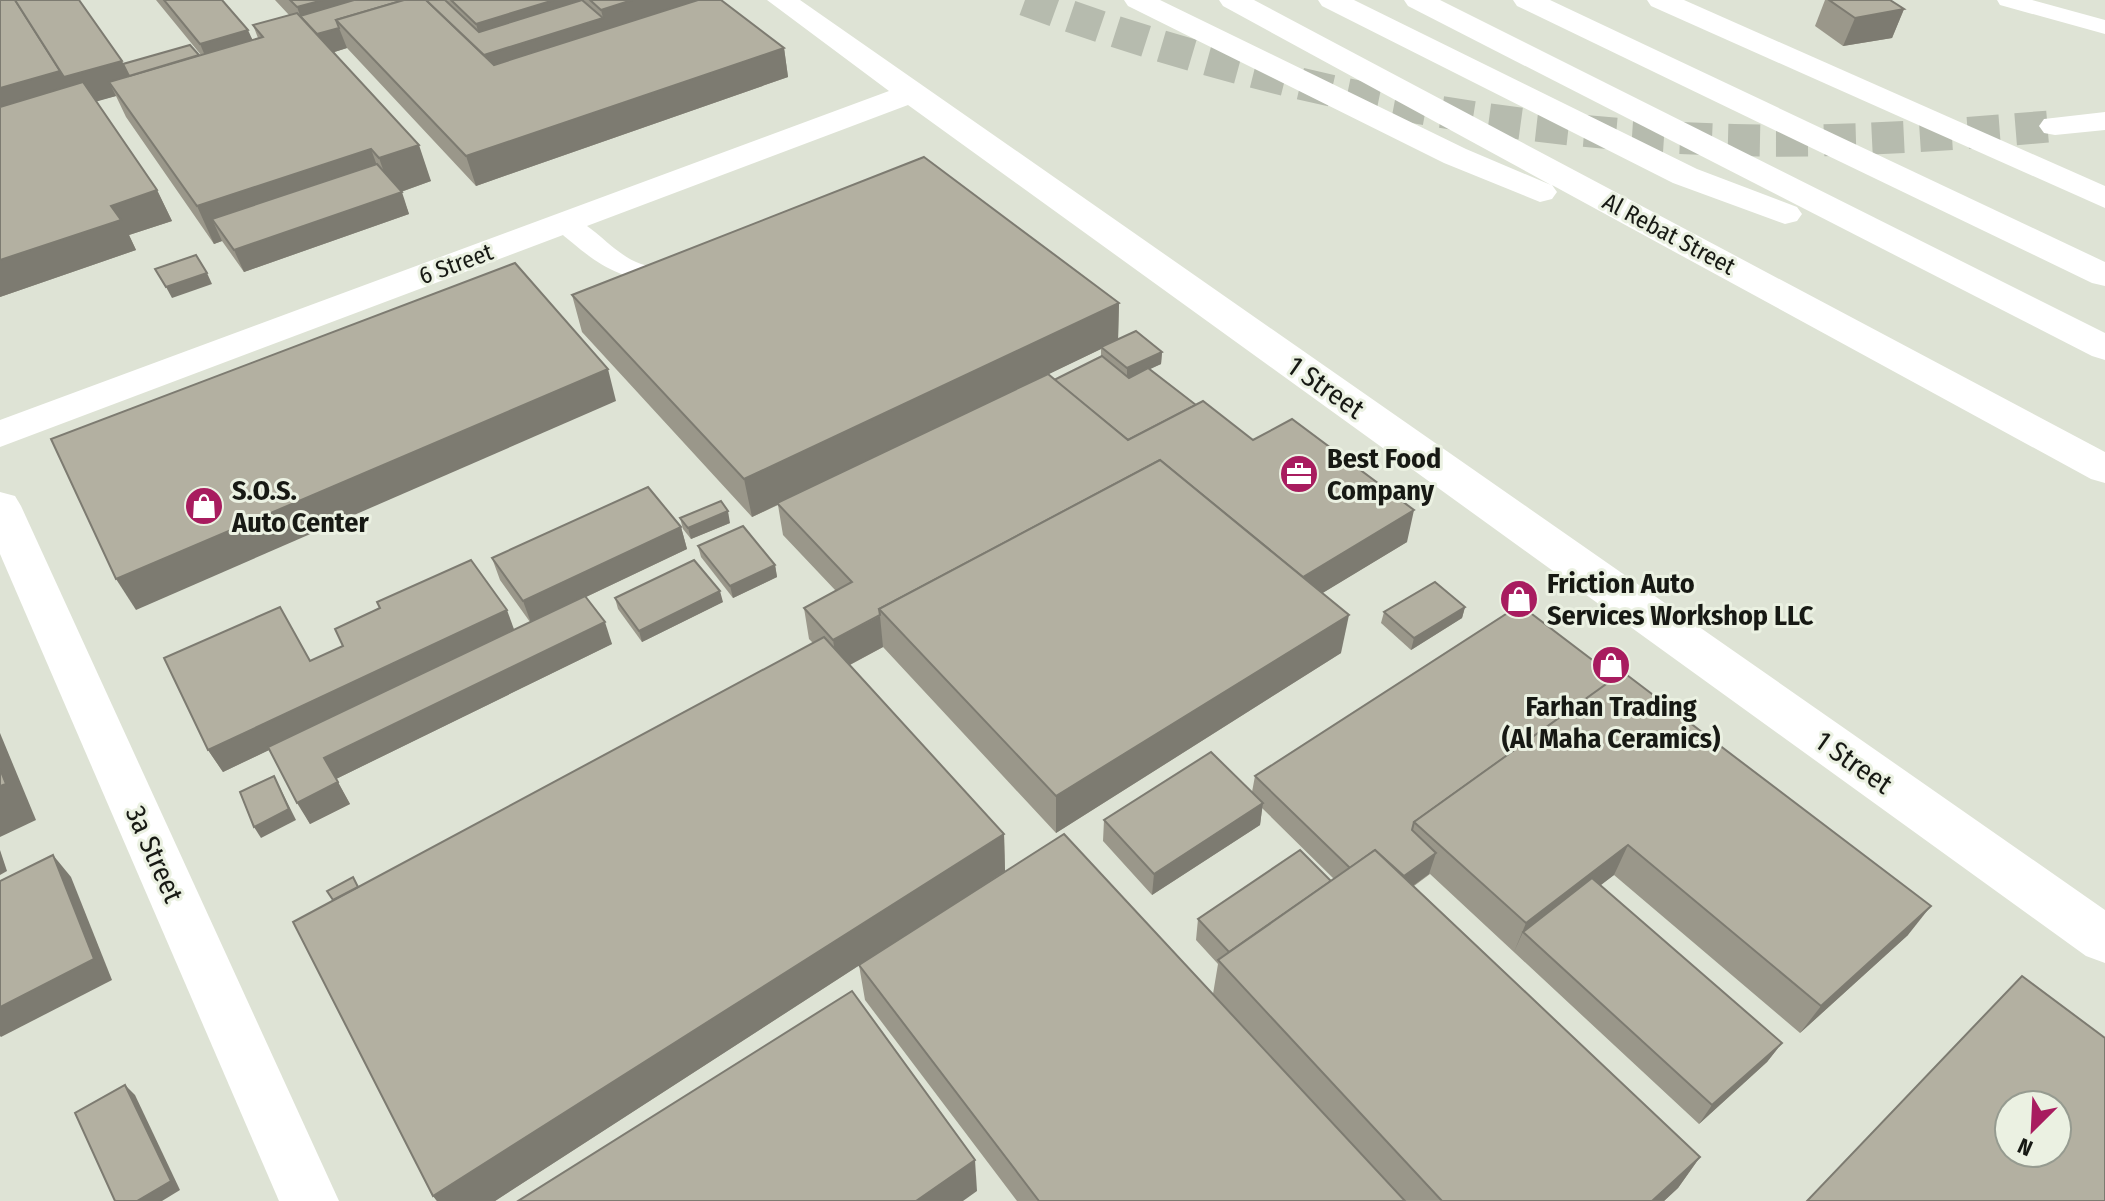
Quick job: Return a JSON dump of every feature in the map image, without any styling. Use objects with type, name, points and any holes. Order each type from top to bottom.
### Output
[{"type":"main road","name":"1 Street","points":[[781,0],[2105,940]]},
{"type":"main road","points":[[1138,0],[1480,168],[1694,247]]},
{"type":"main road","name":"Al Rebat Street","points":[[1233,0],[2105,469]]},
{"type":"main road","points":[[1332,0],[1685,176],[1748,201],[1934,263]]},
{"type":"main road","points":[[1418,0],[2105,348]]},
{"type":"main road","points":[[1527,0],[2105,275]]},
{"type":"main road","points":[[1661,0],[2105,198]]},
{"type":"main road","name":"6 Street","points":[[0,434],[912,93]]},
{"type":"main road","points":[[2055,126],[2105,121]]},
{"type":"main road","name":"3a Street","points":[[0,506],[309,1201]]},
{"type":"lane","points":[[2008,0],[2105,27]]},
{"type":"lane","points":[[565,223],[602,253],[633,272],[648,275],[669,272],[707,257]]},
{"type":"building","points":[[0,0],[15,0],[60,71],[0,88]]},
{"type":"building","points":[[15,0],[79,0],[122,61],[64,77]]},
{"type":"building","points":[[164,0],[222,0],[248,30],[200,44]]},
{"type":"building","points":[[290,0],[323,0],[297,7]]},
{"type":"building","points":[[354,0],[404,0],[336,20],[339,28],[317,34],[300,16]]},
{"type":"building","points":[[404,0],[426,0],[494,65],[698,0],[721,0],[784,48],[466,156],[336,20]]},
{"type":"building","points":[[426,0],[445,0],[479,32],[582,0],[603,18],[484,55]]},
{"type":"building","points":[[451,0],[554,0],[476,24]]},
{"type":"building","points":[[590,0],[632,0],[601,10]]},
{"type":"building","points":[[1829,0],[1890,0],[1904,9],[1855,18]]},
{"type":"building","points":[[297,13],[419,145],[379,158],[371,149],[197,206],[109,82],[263,37],[253,25]]},
{"type":"building","points":[[190,45],[199,55],[129,76],[123,64]]},
{"type":"building","points":[[83,82],[157,190],[111,206],[121,220],[0,260],[0,107]]},
{"type":"building","points":[[924,157],[1119,303],[744,479],[572,295]]},
{"type":"building","points":[[377,164],[402,192],[234,250],[212,219]]},
{"type":"building","points":[[196,255],[207,273],[166,287],[155,269]]},
{"type":"building","points":[[515,263],[608,369],[116,579],[51,439]]},
{"type":"building","points":[[1136,331],[1162,352],[1127,368],[1101,347]]},
{"type":"building","points":[[1102,356],[1129,378],[1148,368],[1196,405],[1128,440],[1054,380]]},
{"type":"building","points":[[1048,374],[1128,440],[1203,401],[1253,440],[1292,419],[1414,510],[1303,577],[1160,460],[879,609],[880,615],[833,640],[804,608],[852,582],[777,503]]},
{"type":"building","points":[[1160,460],[1349,615],[1056,796],[879,609]]},
{"type":"building","points":[[648,487],[681,527],[523,601],[492,558]]},
{"type":"building","points":[[721,501],[728,511],[688,528],[680,518]]},
{"type":"building","points":[[743,526],[775,565],[730,586],[698,546]]},
{"type":"building","points":[[471,560],[507,610],[208,750],[164,658],[280,607],[310,661],[343,646],[335,629],[380,608],[377,602]]},
{"type":"building","points":[[694,560],[720,591],[639,631],[615,598]]},
{"type":"building","points":[[1435,582],[1465,607],[1414,638],[1384,612]]},
{"type":"building","points":[[585,596],[605,622],[324,758],[338,782],[297,803],[268,747]]},
{"type":"building","points":[[1520,605],[1616,678],[1414,822],[1412,830],[1436,853],[1404,876],[1375,850],[1350,868],[1255,776]]},
{"type":"building","points":[[824,637],[1004,834],[433,1196],[293,922]]},
{"type":"building","points":[[1623,672],[1931,906],[1821,1006],[1628,845],[1526,923],[1414,822]]},
{"type":"building","points":[[1211,752],[1263,803],[1154,874],[1104,820]]},
{"type":"building","points":[[0,769],[6,784],[0,786]]},
{"type":"building","points":[[274,776],[289,809],[254,827],[240,792]]},
{"type":"building","points":[[1064,834],[1405,1201],[1039,1201],[859,965]]},
{"type":"building","points":[[1300,850],[1331,881],[1229,952],[1198,919]]},
{"type":"building","points":[[1375,850],[1700,1157],[1652,1201],[1442,1201],[1218,960]]},
{"type":"building","points":[[53,855],[94,959],[0,1007],[0,881]]},
{"type":"building","points":[[353,877],[358,887],[333,900],[327,891]]},
{"type":"building","points":[[1592,878],[1782,1043],[1712,1105],[1523,932]]},
{"type":"building","points":[[2022,976],[2105,1038],[2105,1201],[1807,1201]]},
{"type":"building","points":[[852,991],[975,1160],[916,1201],[518,1201]]},
{"type":"building","points":[[125,1085],[171,1181],[137,1201],[115,1201],[75,1113]]},
{"type":"tunnel","points":[[1025,0],[1198,57],[1286,80],[1374,100],[1552,128],[1643,136],[1774,141],[1894,138],[2055,126]]},
{"type":"place","name":"Best Food Company","points":[[1299,474]]},
{"type":"place","name":"S.O.S. Auto Center","points":[[204,506]]},
{"type":"place","name":"Friction Auto Services Workshop LLC","points":[[1519,599]]},
{"type":"place","name":"Farhan Trading (Al Maha Ceramics)","points":[[1611,665]]}]
